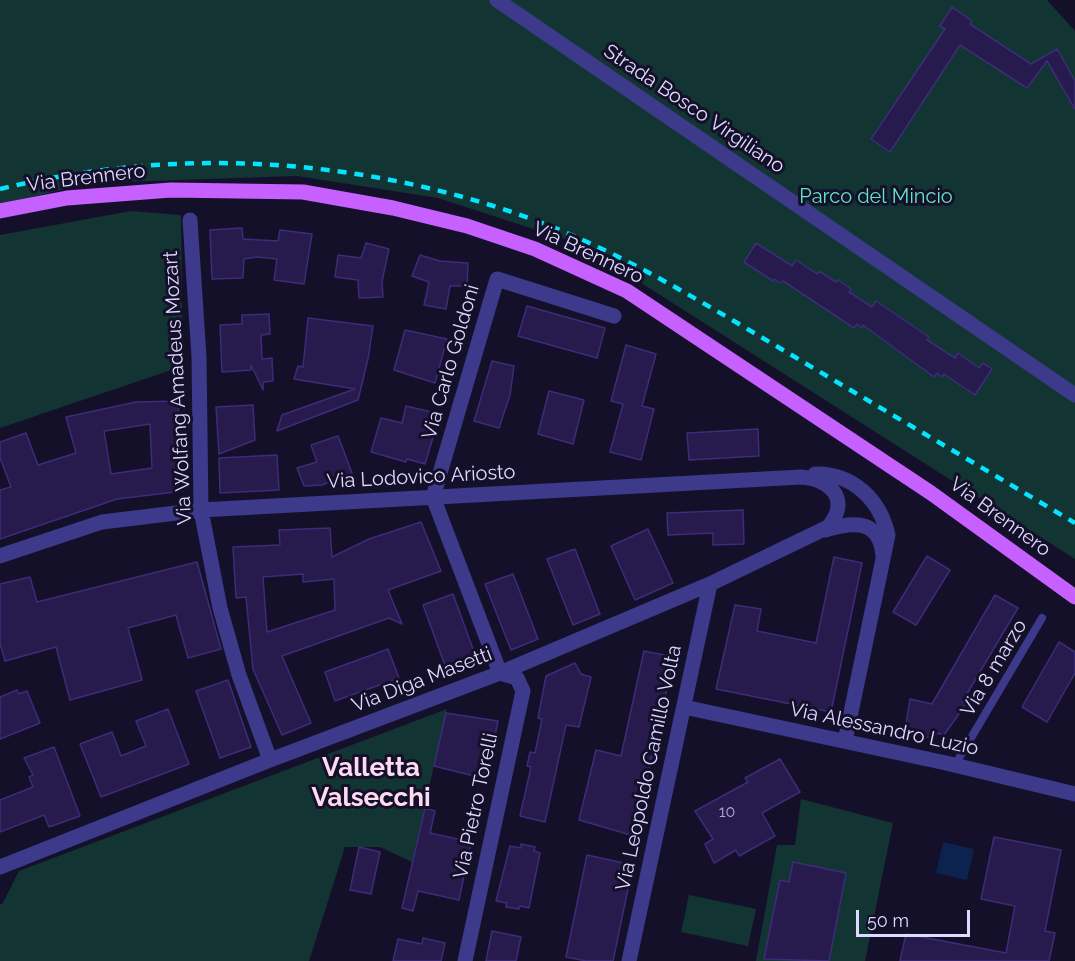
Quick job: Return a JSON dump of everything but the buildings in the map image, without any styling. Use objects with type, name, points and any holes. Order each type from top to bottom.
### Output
[{"type":"main road","name":"Via Brennero","points":[[0,211],[67,198],[171,190],[303,192],[393,208],[467,226],[535,249],[627,291],[931,493],[1075,597]]},
{"type":"street","name":"Strada Bosco Virgiliano","points":[[497,0],[1075,395]]},
{"type":"street","name":"Via Wolfang Amadeus Mozart","points":[[190,220],[200,357],[201,510],[220,608],[239,675],[270,760]]},
{"type":"street","name":"Via Carlo Goldoni","points":[[434,497],[496,279],[614,316]]},
{"type":"street","points":[[801,477],[826,474],[838,476],[867,494],[881,513],[888,535],[845,741]]},
{"type":"street","name":"Via Lodovico Ariosto","points":[[0,556],[102,522],[201,510],[801,477],[824,481],[836,494],[838,502]]},
{"type":"street","points":[[434,497],[500,674]]},
{"type":"street","name":"Via Diga Masetti","points":[[0,867],[270,760],[500,674],[710,584],[820,531],[834,520],[838,502]]},
{"type":"street","points":[[820,531],[847,524],[867,527],[881,543],[881,571]]},
{"type":"street","name":"Via Leopoldo Camillo Volta","points":[[629,961],[710,584]]},
{"type":"street","name":"Via Pietro Torelli","points":[[465,961],[523,691],[517,678],[500,674]]},
{"type":"street","name":"Via Alessandro Luzio","points":[[684,707],[955,765],[1075,794]]},
{"type":"lane","name":"Via 8 marzo","points":[[955,765],[1042,618]]},
{"type":"green space","name":"Parco del Mincio","points":[[0,0],[1047,0],[1075,31],[1075,559],[580,244],[438,198],[297,176],[88,183],[0,205]]},
{"type":"green space","points":[[131,211],[181,215],[183,366],[0,428],[0,235]]},
{"type":"green space","points":[[447,709],[412,862],[380,847],[345,847],[309,961],[0,961],[0,905],[19,871]]},
{"type":"green space","points":[[801,799],[893,823],[865,961],[756,961],[777,845],[795,845]]},
{"type":"green space","points":[[689,895],[756,909],[748,946],[681,932]]},
{"type":"water","points":[[943,842],[974,849],[967,880],[936,873]]},
{"type":"railway","points":[[0,189],[66,175],[133,167],[200,163],[267,164],[333,171],[399,182],[465,197],[529,218],[625,260],[748,329],[1075,523]]},
{"type":"district","name":"Valletta Valsecchi","points":[[371,783]]}]
